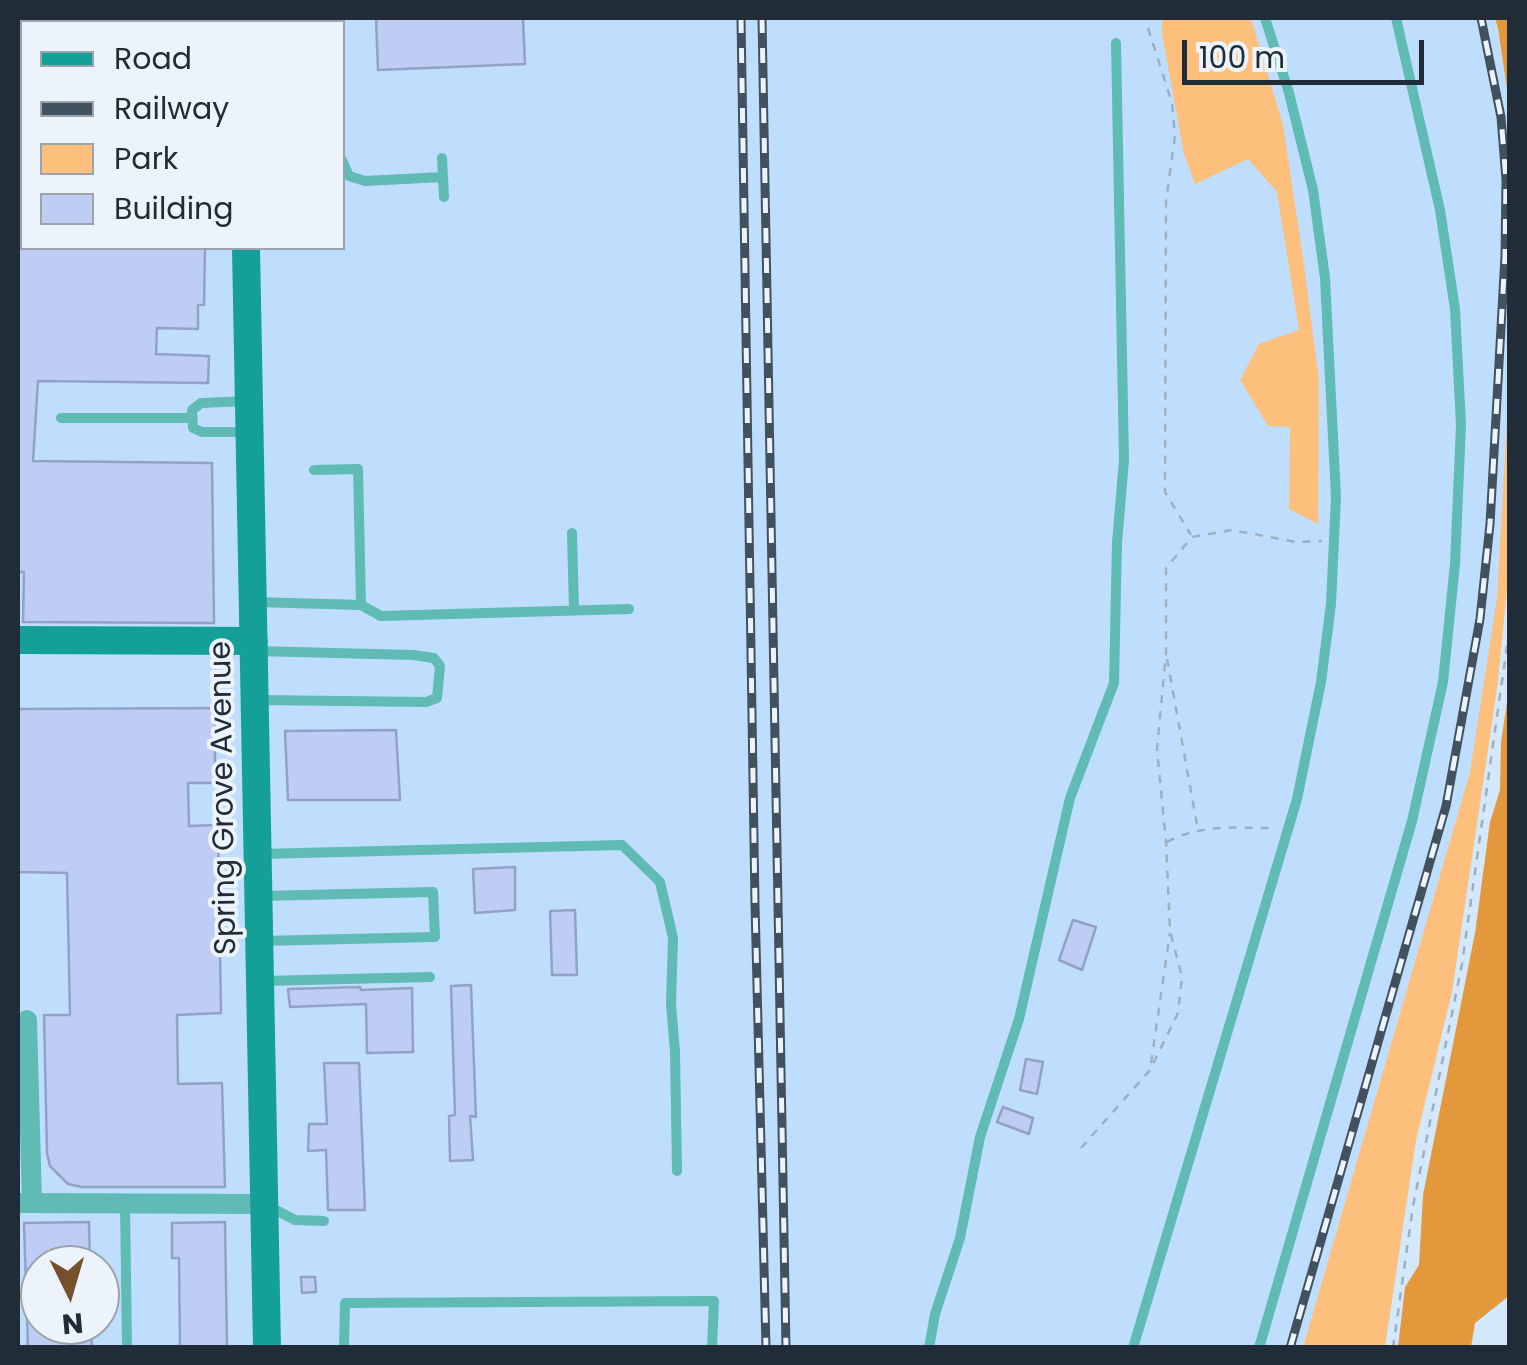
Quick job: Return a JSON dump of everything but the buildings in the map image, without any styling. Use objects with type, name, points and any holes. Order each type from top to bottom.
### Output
[{"type":"main road","name":"Spring Grove Avenue","points":[[246,250],[267,1348]]},
{"type":"main road","points":[[18,640],[254,646]]},
{"type":"street","points":[[48,18],[230,20]]},
{"type":"street","points":[[22,1020],[25,1203],[265,1204]]},
{"type":"lane","points":[[1132,1348],[1288,828],[1321,682],[1330,604],[1334,540],[1332,373],[1326,278],[1290,93],[1266,18]]},
{"type":"lane","points":[[1259,1348],[1412,821],[1442,682],[1456,564],[1461,425],[1455,309],[1440,210],[1396,18]]},
{"type":"lane","points":[[230,20],[337,19]]},
{"type":"lane","points":[[930,1348],[935,1314],[960,1238],[980,1137],[1019,1019],[1070,798],[1114,683],[1117,543],[1124,460],[1116,43]]},
{"type":"lane","points":[[442,158],[444,197]]},
{"type":"lane","points":[[345,167],[349,176],[365,181],[444,176]]},
{"type":"lane","points":[[251,401],[201,403],[192,410],[193,428],[202,432],[251,432]]},
{"type":"lane","points":[[61,418],[192,418]]},
{"type":"lane","points":[[314,470],[358,469],[360,605]]},
{"type":"lane","points":[[572,534],[574,610]]},
{"type":"lane","points":[[253,602],[360,605],[380,616],[628,609]]},
{"type":"lane","points":[[254,646],[412,655],[434,658],[440,666],[437,698],[426,702],[255,700]]},
{"type":"lane","points":[[258,854],[622,845],[660,882],[673,938],[670,1004],[677,1171]]},
{"type":"lane","points":[[260,896],[434,892],[434,937],[261,941]]},
{"type":"lane","points":[[262,981],[430,976]]},
{"type":"lane","points":[[125,1203],[127,1348]]},
{"type":"lane","points":[[265,1204],[295,1220],[324,1220]]},
{"type":"lane","points":[[344,1346],[345,1302],[714,1301],[712,1348]]},
{"type":"path","points":[[1148,28],[1172,103],[1175,136],[1166,218],[1165,492],[1192,537]]},
{"type":"path","points":[[1150,1070],[1170,930],[1156,749],[1166,653],[1166,568],[1192,537],[1232,530],[1296,542],[1334,540]]},
{"type":"path","points":[[1393,1348],[1412,1206],[1462,964],[1510,626]]},
{"type":"path","points":[[1166,653],[1198,830]]},
{"type":"path","points":[[1166,842],[1212,828],[1288,828]]},
{"type":"path","points":[[1081,1148],[1150,1070],[1178,1013],[1182,976],[1170,930]]},
{"type":"shaded area","points":[[18,18],[1495,18],[1510,102],[1510,383],[1497,598],[1470,772],[1303,1347],[18,1347]]},
{"type":"shaded area","points":[[1495,18],[1509,18],[1509,102],[1498,29]]},
{"type":"shaded area","points":[[1509,689],[1509,1296],[1475,1323],[1471,1347],[1398,1347],[1405,1287],[1419,1265],[1423,1195],[1475,933],[1490,822],[1500,790],[1501,742]]},
{"type":"green space","points":[[1162,18],[1251,18],[1283,125],[1303,258],[1319,380],[1318,524],[1289,509],[1290,427],[1268,426],[1240,380],[1259,344],[1299,330],[1277,192],[1248,159],[1195,184],[1184,154]]},
{"type":"green space","points":[[1508,401],[1508,581],[1497,689],[1452,992],[1416,1140],[1385,1347],[1303,1347],[1470,772],[1497,598]]},
{"type":"railway","points":[[741,18],[766,1348]]},
{"type":"railway","points":[[762,18],[786,1348]]},
{"type":"railway","points":[[1290,1348],[1446,806],[1480,619],[1490,524],[1506,180],[1501,117],[1481,18]]}]
